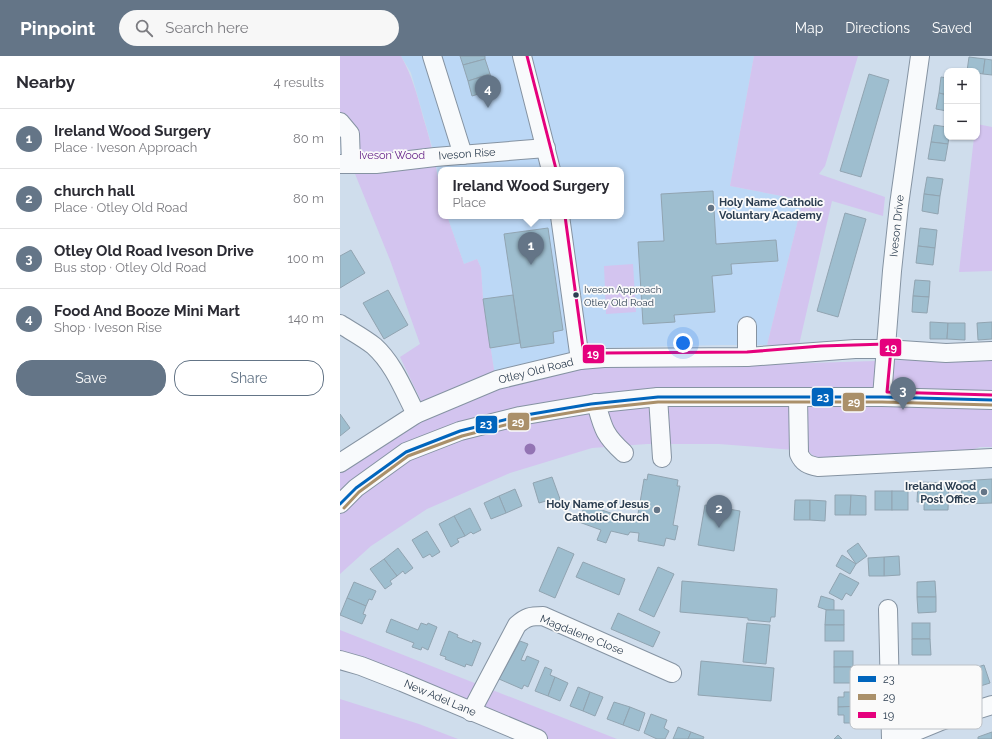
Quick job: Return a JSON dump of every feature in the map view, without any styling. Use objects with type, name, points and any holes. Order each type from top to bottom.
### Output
[{"type":"street","points":[[432,56],[463,155]]},
{"type":"street","points":[[522,56],[550,167]]},
{"type":"street","name":"Iveson Drive","points":[[882,397],[899,205],[920,56]]},
{"type":"street","points":[[340,122],[350,134],[346,164]]},
{"type":"street","name":"Iveson Rise","points":[[346,164],[376,164],[546,148]]},
{"type":"street","points":[[560,219],[580,360]]},
{"type":"street","points":[[340,324],[372,345],[383,355],[416,414]]},
{"type":"street","points":[[747,326],[747,357]]},
{"type":"street","name":"Otley Old Road","points":[[340,463],[416,414],[497,380],[580,360],[604,358],[747,357],[821,351],[886,349],[946,353],[992,351]]},
{"type":"street","points":[[340,504],[356,488],[406,452],[460,431],[520,416],[596,403],[658,397],[882,397],[992,400]]},
{"type":"street","points":[[658,397],[662,458]]},
{"type":"street","points":[[798,398],[799,454],[802,461],[809,466],[818,467],[992,458]]},
{"type":"street","points":[[596,403],[603,429],[612,443],[624,453]]},
{"type":"street","points":[[888,609],[889,665]]},
{"type":"street","name":"Magdalene Close","points":[[471,712],[517,625],[525,618],[533,616],[543,616],[672,673]]},
{"type":"street","name":"New Adel Lane","points":[[340,660],[361,666],[402,682],[538,739]]},
{"type":"street","points":[[982,708],[992,705]]},
{"type":"street","points":[[891,729],[891,739]]},
{"type":"street","points":[[898,739],[923,729]]},
{"type":"shaded area","name":"Holy Name Catholic Voluntary Academy","points":[[401,56],[754,56],[730,186],[803,200],[767,345],[599,348],[495,376],[483,299],[481,268],[477,259],[464,264],[448,219],[624,219],[624,167],[438,167],[438,178],[435,157],[411,73]]},
{"type":"green space","name":"Iveson Wood","points":[[340,56],[401,56],[414,85],[433,153],[438,178],[438,219],[448,219],[464,264],[477,259],[481,268],[483,299],[495,376],[422,403],[400,357],[420,344],[390,260],[351,164],[340,122]]},
{"type":"green space","points":[[754,56],[858,56],[825,166],[819,174],[885,197],[883,216],[832,201],[799,345],[767,345],[803,200],[730,186]]},
{"type":"green space","points":[[980,125],[992,127],[992,271],[959,272],[974,140],[980,140]]},
{"type":"green space","points":[[633,264],[636,312],[606,314],[604,266]]},
{"type":"green space","points":[[992,351],[992,447],[980,447],[963,453],[826,460],[815,457],[808,451],[719,444],[647,444],[592,448],[510,473],[427,509],[371,546],[340,574],[340,471],[415,423],[499,387],[593,365],[718,366],[907,360],[946,353]]},
{"type":"green space","points":[[340,630],[617,739],[538,739],[340,660]]},
{"type":"green space","points":[[340,699],[419,724],[458,739],[340,739]]},
{"type":"building","points":[[460,56],[485,56],[485,59],[463,65]]},
{"type":"building","points":[[969,57],[985,59],[983,74],[980,74],[980,68],[967,68]]},
{"type":"building","points":[[485,59],[490,74],[468,81],[463,65]]},
{"type":"building","points":[[985,59],[992,60],[992,75],[983,74]]},
{"type":"building","points":[[490,74],[495,89],[472,96],[468,81]]},
{"type":"building","points":[[869,74],[889,80],[861,177],[840,171]]},
{"type":"building","points":[[941,77],[944,78],[944,94],[939,93]]},
{"type":"building","points":[[939,93],[944,94],[944,110],[936,109]]},
{"type":"building","points":[[934,125],[944,127],[944,140],[949,140],[948,144],[931,142]]},
{"type":"building","points":[[931,142],[948,144],[945,161],[928,159]]},
{"type":"building","points":[[927,177],[943,179],[940,196],[924,194]]},
{"type":"building","points":[[713,191],[716,244],[776,240],[778,261],[731,264],[732,274],[712,276],[715,312],[674,315],[675,322],[643,324],[638,242],[664,241],[661,194]]},
{"type":"building","points":[[924,194],[940,196],[938,214],[922,211]]},
{"type":"building","points":[[845,213],[866,219],[838,317],[817,311]]},
{"type":"building","points":[[548,228],[563,330],[553,332],[554,343],[521,348],[504,234]]},
{"type":"building","points":[[920,228],[937,230],[935,248],[918,246]]},
{"type":"building","points":[[918,246],[935,248],[933,265],[916,263]]},
{"type":"building","points":[[351,250],[365,273],[340,288],[340,256]]},
{"type":"building","points":[[915,280],[930,281],[929,297],[913,296]]},
{"type":"building","points":[[388,290],[408,325],[384,339],[363,303]]},
{"type":"building","points":[[513,295],[520,343],[490,348],[483,299]]},
{"type":"building","points":[[913,296],[929,297],[927,313],[912,312]]},
{"type":"building","points":[[930,322],[948,323],[947,339],[930,339]]},
{"type":"building","points":[[992,322],[992,339],[978,340],[977,323]]},
{"type":"building","points":[[948,323],[965,323],[965,340],[947,339]]},
{"type":"building","points":[[340,414],[350,428],[340,436]]},
{"type":"building","name":"Holy Name of Jesus Catholic Church","points":[[648,474],[678,480],[677,486],[680,486],[673,525],[678,526],[675,540],[666,538],[664,546],[638,541],[639,533],[630,532],[628,535],[611,531],[606,543],[597,540],[601,530],[579,522],[585,504],[619,516],[618,518],[630,522],[631,519],[637,520],[644,479],[647,480]]},
{"type":"building","points":[[552,477],[560,499],[558,502],[550,505],[546,501],[539,503],[533,483]]},
{"type":"building","points":[[992,479],[992,503],[962,504],[961,481]]},
{"type":"building","points":[[918,482],[949,483],[948,510],[924,510],[924,502],[917,502]]},
{"type":"building","points":[[515,489],[522,506],[506,513],[499,496]]},
{"type":"building","points":[[875,491],[892,491],[892,510],[875,510]]},
{"type":"building","points":[[892,491],[908,491],[908,510],[892,510]]},
{"type":"building","points":[[835,495],[851,495],[850,515],[835,515]]},
{"type":"building","points":[[851,495],[866,496],[866,515],[850,515]]},
{"type":"building","points":[[499,496],[506,513],[491,519],[484,503]]},
{"type":"building","points":[[795,500],[810,500],[810,520],[794,520]]},
{"type":"building","points":[[810,500],[826,501],[825,521],[810,520]]},
{"type":"building","points":[[705,505],[740,511],[734,551],[698,545]]},
{"type":"building","points":[[470,508],[481,530],[473,534],[471,532],[465,536],[454,516]]},
{"type":"building","points":[[454,516],[465,536],[457,539],[459,542],[451,547],[439,524]]},
{"type":"building","points":[[427,531],[440,552],[432,557],[430,554],[423,558],[412,540]]},
{"type":"building","points":[[858,543],[867,556],[856,564],[847,551]]},
{"type":"building","points":[[558,547],[574,554],[555,598],[539,591]]},
{"type":"building","points":[[398,548],[413,568],[405,574],[403,571],[397,576],[384,559]]},
{"type":"building","points":[[842,555],[856,564],[850,574],[836,566]]},
{"type":"building","points":[[899,556],[900,575],[884,576],[884,557]]},
{"type":"building","points":[[884,557],[884,576],[869,576],[868,558]]},
{"type":"building","points":[[384,559],[397,576],[390,581],[392,584],[385,589],[370,569]]},
{"type":"building","points":[[583,562],[625,579],[619,595],[576,577]]},
{"type":"building","points":[[658,567],[674,574],[654,617],[639,610]]},
{"type":"building","points":[[840,573],[859,583],[851,596],[846,593],[842,600],[829,593]]},
{"type":"building","points":[[682,581],[777,589],[775,617],[771,617],[770,622],[748,620],[748,618],[680,612]]},
{"type":"building","points":[[935,581],[936,597],[917,597],[917,582]]},
{"type":"building","points":[[354,582],[376,591],[372,600],[369,599],[366,606],[347,598]]},
{"type":"building","points":[[821,596],[834,600],[834,610],[827,610],[818,607]]},
{"type":"building","points":[[917,597],[936,597],[936,612],[918,613]]},
{"type":"building","points":[[347,598],[366,606],[363,614],[366,615],[362,624],[340,615]]},
{"type":"building","points":[[826,610],[844,610],[844,625],[825,625]]},
{"type":"building","points":[[618,613],[660,632],[653,647],[611,629]]},
{"type":"building","points":[[391,619],[418,630],[421,623],[427,625],[428,623],[437,627],[428,650],[422,647],[421,650],[412,647],[414,643],[386,632]]},
{"type":"building","points":[[747,623],[770,625],[766,664],[743,662]]},
{"type":"building","points":[[912,623],[930,623],[930,639],[912,639]]},
{"type":"building","points":[[825,625],[844,625],[844,641],[825,641]]},
{"type":"building","points":[[449,631],[458,635],[457,637],[472,643],[473,640],[481,643],[472,666],[466,664],[465,667],[445,659],[446,657],[440,655]]},
{"type":"building","points":[[912,639],[930,639],[931,655],[912,655]]},
{"type":"building","points":[[520,641],[528,644],[521,660],[525,661],[527,656],[539,661],[528,687],[524,685],[522,689],[499,679]]},
{"type":"building","points":[[834,651],[853,651],[853,665],[850,665],[850,667],[834,667]]},
{"type":"building","points":[[701,661],[774,668],[771,701],[698,695]]},
{"type":"building","points":[[984,665],[990,683],[982,686],[982,666]]},
{"type":"building","points":[[545,667],[552,670],[550,675],[555,677],[548,696],[535,691]]},
{"type":"building","points":[[834,667],[850,667],[850,683],[834,683]]},
{"type":"building","points":[[555,677],[568,683],[560,701],[548,696]]},
{"type":"building","points":[[578,687],[590,692],[583,711],[570,706]]},
{"type":"building","points":[[590,692],[603,697],[595,716],[583,711]]},
{"type":"building","points":[[844,692],[850,692],[850,706],[838,707],[838,697],[844,697]]},
{"type":"building","points":[[614,702],[630,707],[623,725],[607,719]]},
{"type":"building","points":[[850,706],[850,723],[844,723],[844,715],[838,715],[838,707]]},
{"type":"building","points":[[630,707],[645,713],[639,731],[623,725]]},
{"type":"building","points":[[651,714],[667,720],[664,728],[669,731],[665,739],[657,739],[644,733]]},
{"type":"building","points":[[678,727],[691,732],[688,739],[673,739]]},
{"type":"building","points":[[691,732],[704,737],[703,739],[688,739]]},
{"type":"building","points":[[992,732],[992,739],[978,739],[978,737]]},
{"type":"building","points":[[838,735],[842,739],[834,739]]},
{"type":"transit line","name":"19","points":[[527,56],[555,167]]},
{"type":"transit line","name":"19","points":[[565,219],[584,355],[604,353],[747,352],[821,346],[886,344],[890,346],[891,349],[887,392],[992,395]]},
{"type":"transit line","name":"23","points":[[340,504],[356,488],[406,452],[460,431],[520,416],[591,404],[658,397],[882,397],[992,400]]},
{"type":"transit line","name":"29","points":[[344,508],[359,492],[408,456],[462,436],[521,421],[592,409],[658,402],[882,402],[992,405]]},
{"type":"place","name":"Food And Booze Mini Mart","points":[[488,108]]},
{"type":"place","name":"Holy Name Catholic Voluntary Academy","points":[[711,208]]},
{"type":"place","name":"Ireland Wood Surgery","points":[[531,265]]},
{"type":"place","name":"Iveson Approach Otley Old Road","points":[[576,295]]},
{"type":"place","name":"Otley Old Road Iveson Drive","points":[[903,410]]},
{"type":"place","name":"Ireland Wood Post Office","points":[[984,492]]},
{"type":"place","name":"Holy Name of Jesus Catholic Church","points":[[657,510]]},
{"type":"place","name":"church hall","points":[[719,528]]}]
